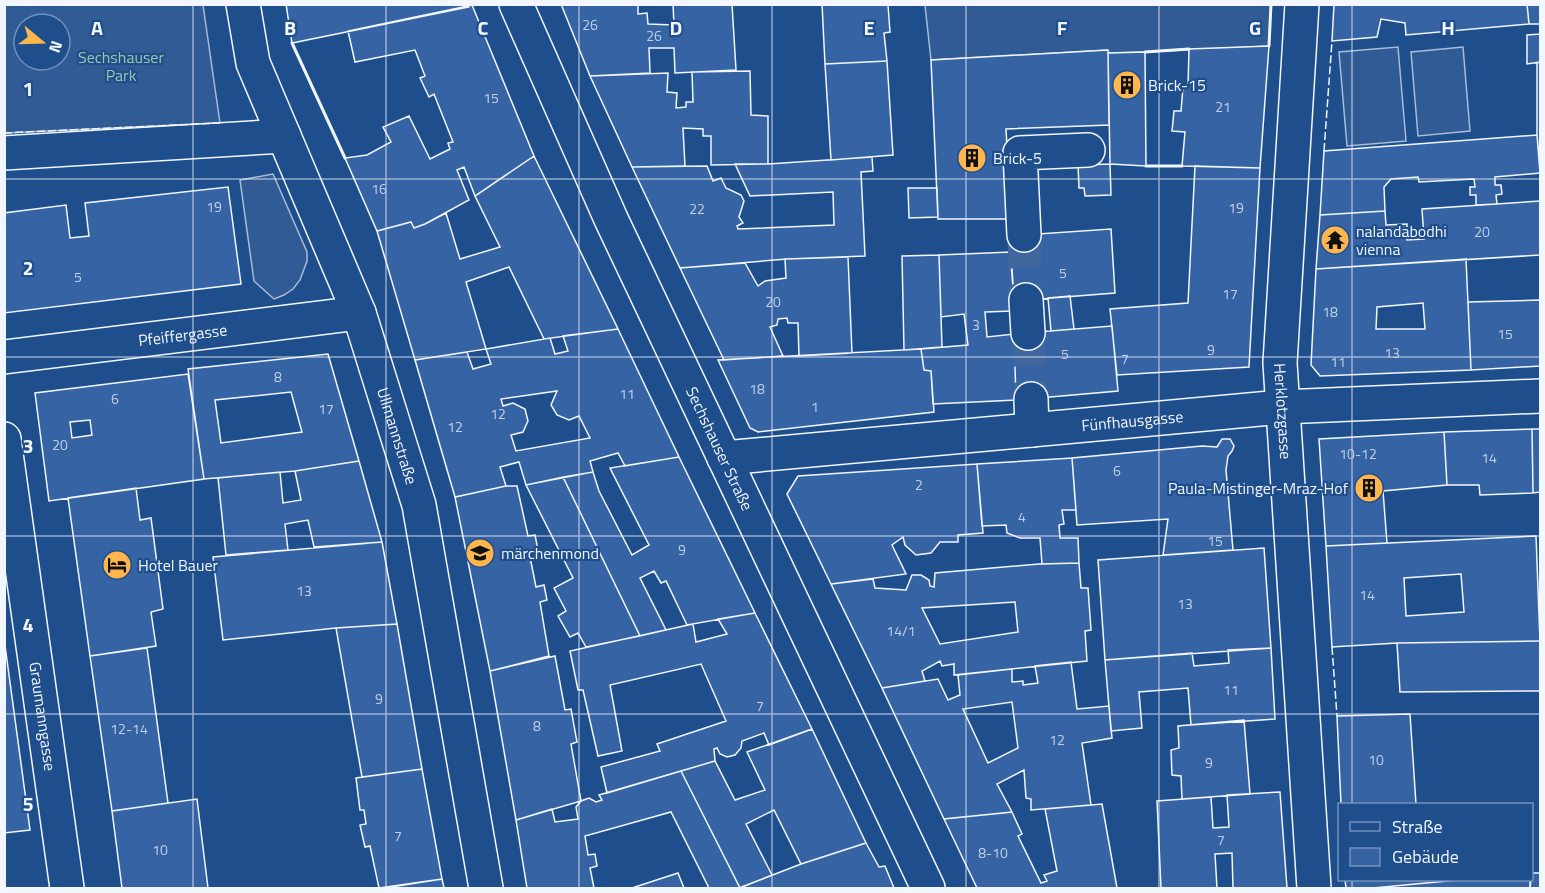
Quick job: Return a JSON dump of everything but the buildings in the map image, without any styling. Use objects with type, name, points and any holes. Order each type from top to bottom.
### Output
[{"type":"street","name":"Ullmannstraße","points":[[243,4],[252,63],[359,313],[419,505],[486,888]]},
{"type":"street","name":"Sechshauser Straße","points":[[516,4],[616,230],[928,888]]},
{"type":"street","name":"Herklotzgasse","points":[[1302,4],[1280,363],[1314,888]]},
{"type":"street","points":[[4,153],[284,136]]},
{"type":"street","points":[[1024,235],[1020,153],[1088,150]]},
{"type":"street","points":[[1026,300],[1028,333]]},
{"type":"street","name":"Pfeiffergasse","points":[[4,357],[359,313]]},
{"type":"street","name":"Fünfhausgasse","points":[[724,458],[1031,414],[1282,407],[1540,396]]},
{"type":"street","name":"Graumanngasse","points":[[4,440],[67,888]]},
{"type":"shaded area","name":"Sechshauser Park","points":[[4,5],[203,5],[220,123],[5,133]]},
{"type":"shaded area","points":[[925,5],[1271,5],[1269,46],[1108,53],[1107,50],[931,60]]},
{"type":"shaded area","points":[[1398,47],[1406,141],[1347,146],[1339,52]]},
{"type":"shaded area","points":[[1463,47],[1470,131],[1418,136],[1411,52]]},
{"type":"shaded area","points":[[273,174],[307,252],[307,261],[300,280],[293,289],[274,299],[254,281],[240,180]]},
{"type":"tunnel","points":[[1024,235],[1026,300]]},
{"type":"tunnel","points":[[1028,333],[1031,399]]},
{"type":"fence","points":[[1324,151],[1332,41]]},
{"type":"fence","points":[[4,133],[220,123]]},
{"type":"fence","points":[[1332,647],[1337,716]]},
{"type":"wall","points":[[1269,46],[1271,4]]},
{"type":"wall","points":[[292,43],[345,158]]},
{"type":"wall","points":[[1145,52],[1189,49]]},
{"type":"wall","points":[[1146,166],[1182,166]]},
{"type":"place","name":"Brick-15","points":[[1127,85]]},
{"type":"place","name":"Brick-5","points":[[972,158]]},
{"type":"place","name":"nalandabodhi vienna","points":[[1335,240]]},
{"type":"place","name":"Paula-Mistinger-Mraz-Hof","points":[[1369,488]]},
{"type":"place","name":"märchenmond","points":[[480,553]]},
{"type":"place","name":"Hotel Bauer","points":[[117,565]]}]
